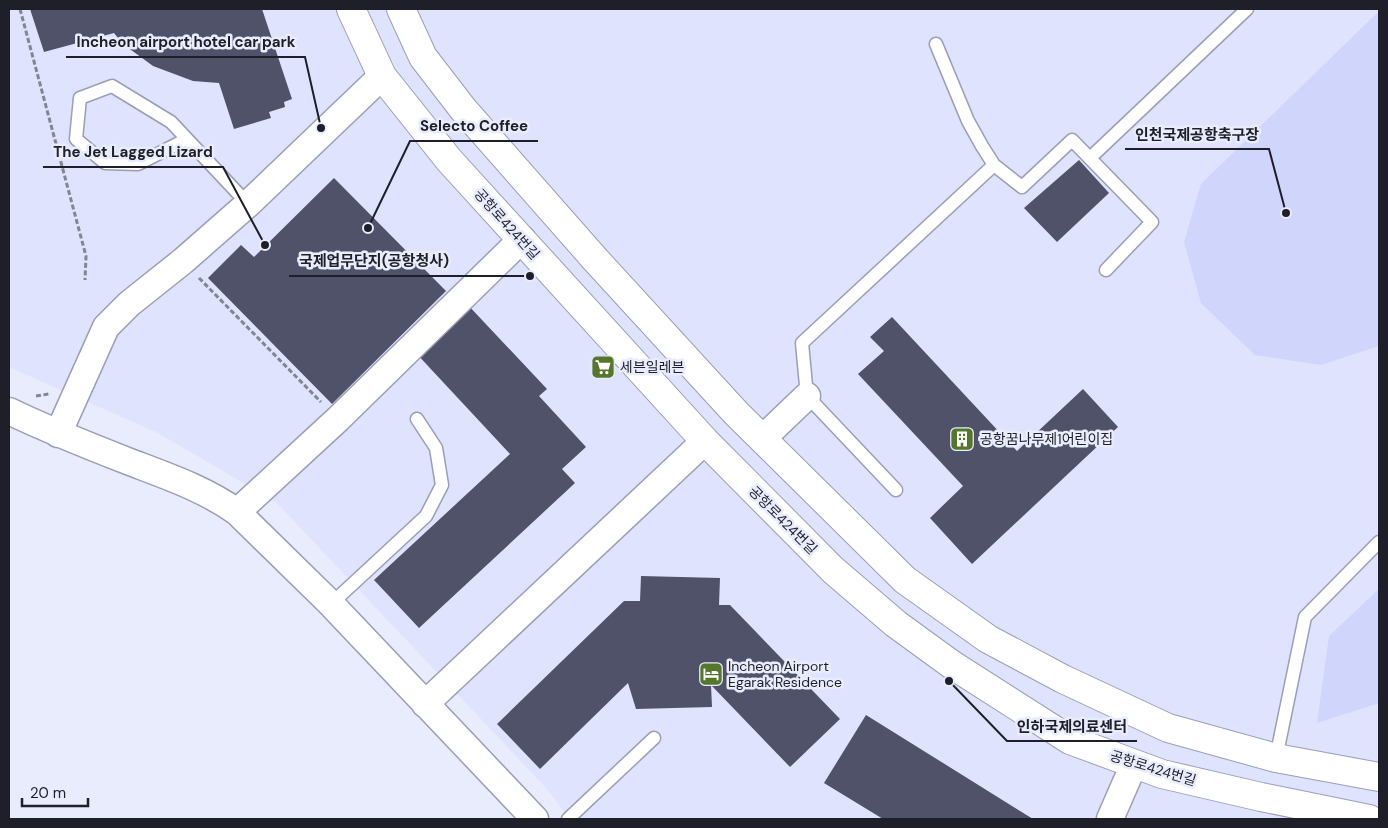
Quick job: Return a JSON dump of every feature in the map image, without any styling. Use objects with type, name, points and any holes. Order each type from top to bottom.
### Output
[{"type":"street","name":"공항로424번길","points":[[351,9],[382,76],[449,160],[705,441],[833,570],[896,624],[951,664],[1070,740],[1162,774],[1369,819]]},
{"type":"street","points":[[401,9],[423,57],[463,109],[594,258],[730,406],[905,580],[988,639],[1063,679],[1168,728],[1276,758],[1379,777]]},
{"type":"street","points":[[58,434],[106,327],[129,304],[183,261],[248,204],[382,76]]},
{"type":"street","points":[[238,512],[338,419],[522,240]]},
{"type":"street","points":[[762,439],[807,396]]},
{"type":"street","points":[[9,411],[58,434],[183,482],[220,500],[238,512],[331,604],[535,819]]},
{"type":"street","points":[[425,704],[705,441]]},
{"type":"street","points":[[1110,819],[1134,764]]},
{"type":"lane","points":[[1090,158],[1247,9]]},
{"type":"lane","points":[[936,44],[968,121],[994,165],[1022,187],[1072,140],[1152,222],[1106,270]]},
{"type":"lane","points":[[187,139],[138,164],[105,163],[76,139],[80,98],[112,86],[170,122],[187,139],[248,204]]},
{"type":"lane","points":[[896,490],[807,396],[802,343],[994,165]]},
{"type":"lane","points":[[331,604],[426,516],[442,485],[436,448],[417,419]]},
{"type":"lane","points":[[1276,758],[1305,617],[1379,542]]},
{"type":"lane","points":[[568,819],[654,738]]},
{"type":"path","points":[[20,9],[86,256],[84,280]]},
{"type":"path","points":[[183,261],[338,419]]},
{"type":"shaded area","points":[[9,9],[1379,9],[1379,819],[570,819],[547,789],[276,502],[158,433],[9,367]]},
{"type":"shaded area","points":[[1379,11],[1379,346],[1321,365],[1255,355],[1201,303],[1184,242],[1201,184]]},
{"type":"shaded area","points":[[1379,589],[1379,703],[1317,723],[1329,636]]},
{"type":"building","points":[[30,9],[262,9],[292,99],[284,102],[285,107],[269,112],[271,118],[234,129],[219,83],[193,81],[153,66],[123,44],[114,33],[44,52]]},
{"type":"building","points":[[1079,160],[1109,193],[1057,242],[1024,208]]},
{"type":"building","points":[[334,178],[446,291],[332,404],[208,278],[241,245],[254,257]]},
{"type":"building","points":[[467,304],[547,389],[539,396],[586,447],[562,469],[575,483],[419,628],[374,580],[510,454],[415,352]]},
{"type":"building","name":"공항꿈나무제1어린이집","points":[[892,317],[1017,451],[1083,389],[1118,427],[972,564],[930,518],[963,486],[858,374],[884,351],[870,337]]},
{"type":"building","points":[[641,576],[720,578],[719,605],[730,605],[840,719],[790,767],[711,685],[712,707],[636,709],[628,683],[540,769],[497,724],[624,601],[640,601]]},
{"type":"building","points":[[866,715],[1033,819],[883,819],[824,783]]},
{"type":"place","name":"Incheon airport hotel car park","points":[[321,128]]},
{"type":"place","name":"인천국제공항축구장","points":[[1286,213]]},
{"type":"place","name":"Selecto Coffee","points":[[368,228]]},
{"type":"place","name":"The Jet Lagged Lizard","points":[[265,245]]},
{"type":"place","name":"국제업무단지(공항청사)","points":[[530,276]]},
{"type":"place","name":"세븐일레븐","points":[[603,367]]},
{"type":"place","name":"공항꿈나무제1어린이집","points":[[962,439]]},
{"type":"place","name":"Incheon Airport Egarak Residence","points":[[711,674]]},
{"type":"place","name":"인하국제의료센터","points":[[949,681]]}]
